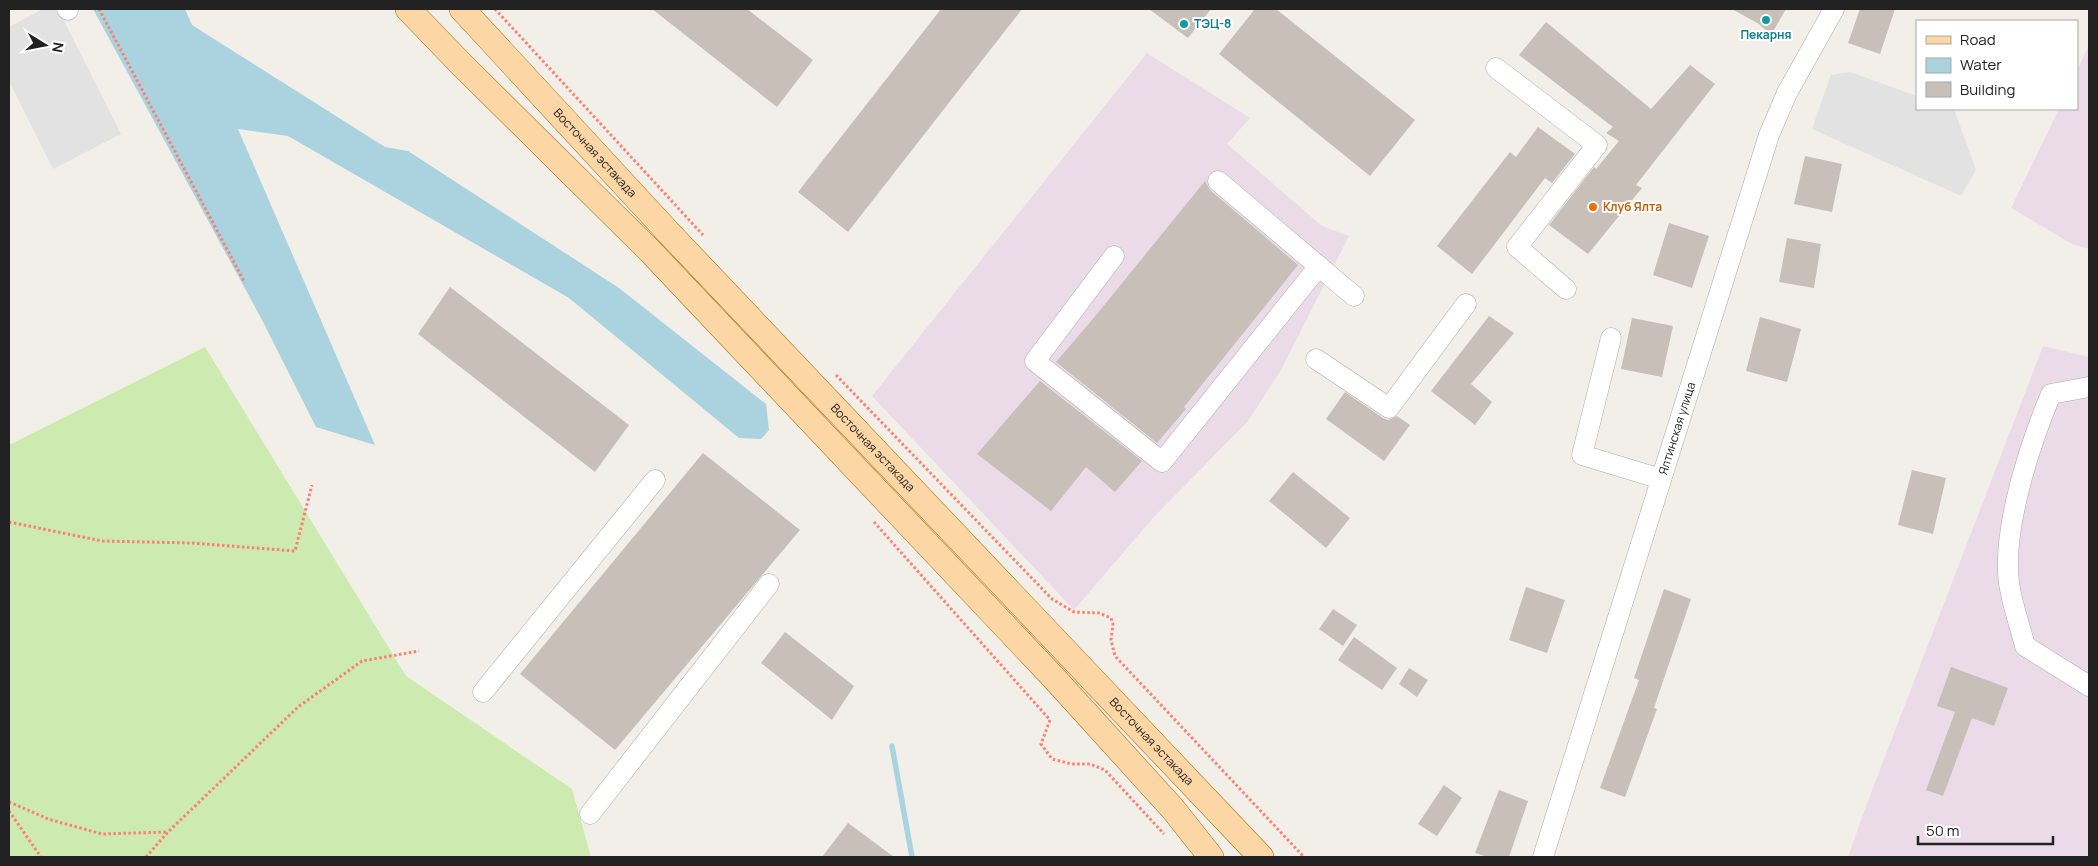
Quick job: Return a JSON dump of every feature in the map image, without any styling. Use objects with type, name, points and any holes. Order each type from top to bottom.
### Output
[{"type":"main road","points":[[408,9],[650,251],[1054,678],[1172,809],[1211,857]]},
{"type":"main road","name":"Восточная эстакада","points":[[462,9],[675,239],[1261,857]]},
{"type":"street","name":"Ялтинская улица","points":[[1543,857],[1770,135],[1787,94],[1834,9]]},
{"type":"street","points":[[1496,68],[1596,145],[1517,247],[1566,289]]},
{"type":"street","points":[[1218,181],[1354,296]]},
{"type":"street","points":[[1114,256],[1035,361],[1162,462],[1319,266]]},
{"type":"street","points":[[1316,358],[1389,408],[1466,304]]},
{"type":"street","points":[[1611,338],[1582,455],[1661,479]]},
{"type":"street","points":[[2089,387],[2051,394],[2033,437],[2010,532],[2009,582],[2025,646],[2089,686]]},
{"type":"street","points":[[483,692],[655,480]]},
{"type":"street","points":[[590,814],[769,584]]},
{"type":"path","points":[[100,9],[246,283]]},
{"type":"path","points":[[495,9],[706,238]]},
{"type":"path","points":[[835,374],[1052,599],[1074,612],[1099,612],[1111,618],[1113,624],[1110,640],[1115,656],[1304,857]]},
{"type":"path","points":[[9,522],[102,541],[192,543],[295,551],[312,485]]},
{"type":"path","points":[[871,519],[1050,720],[1041,744],[1052,759],[1071,764],[1090,764],[1105,770],[1165,836]]},
{"type":"path","points":[[146,857],[168,832],[298,707],[362,661],[419,651]]},
{"type":"path","points":[[9,802],[48,819],[102,834],[168,832]]},
{"type":"path","points":[[9,812],[41,857]]},
{"type":"shaded area","points":[[43,9],[58,9],[121,134],[53,169],[9,81],[9,27]]},
{"type":"shaded area","points":[[2089,45],[2089,249],[2072,244],[2011,208],[2059,110],[2078,110],[2078,69]]},
{"type":"shaded area","points":[[1147,53],[1250,118],[1227,144],[1322,226],[1349,236],[1281,370],[1248,421],[1153,518],[1074,610],[872,396]]},
{"type":"shaded area","points":[[1850,72],[1916,96],[1916,110],[1954,110],[1976,170],[1961,196],[1812,129],[1831,75]]},
{"type":"shaded area","points":[[2043,346],[2089,357],[2089,857],[1848,857],[1866,806]]},
{"type":"green space","points":[[205,347],[406,676],[572,789],[591,857],[9,857],[9,445]]},
{"type":"water","points":[[93,9],[185,9],[192,25],[385,147],[408,151],[619,288],[766,404],[769,430],[761,439],[739,438],[569,298],[288,136],[238,129],[375,445],[316,427],[261,318]]},
{"type":"building","points":[[652,9],[747,9],[813,60],[777,107]]},
{"type":"building","points":[[941,9],[1022,9],[848,232],[798,192]]},
{"type":"building","name":"ТЭЦ-8","points":[[1149,9],[1211,9],[1188,38]]},
{"type":"building","points":[[1255,9],[1276,9],[1415,120],[1370,176],[1219,54]]},
{"type":"building","name":"Пекарня","points":[[1732,9],[1786,9],[1771,35],[1759,24]]},
{"type":"building","points":[[1860,9],[1895,9],[1880,54],[1848,43]]},
{"type":"building","points":[[1546,22],[1651,109],[1690,65],[1715,84],[1636,185],[1642,188],[1588,254],[1549,225],[1594,167],[1596,169],[1619,141],[1606,133],[1613,127],[1519,55]]},
{"type":"building","points":[[1538,127],[1575,154],[1552,183],[1545,178],[1472,274],[1437,246],[1510,152],[1516,157]]},
{"type":"building","points":[[1805,156],[1842,164],[1832,212],[1794,204]]},
{"type":"building","points":[[1205,181],[1210,190],[1298,265],[1184,407],[1186,409],[1157,443],[1056,362]]},
{"type":"building","points":[[1669,223],[1709,236],[1692,288],[1653,275]]},
{"type":"building","points":[[1787,238],[1821,244],[1814,288],[1779,282]]},
{"type":"building","points":[[450,287],[629,425],[595,472],[418,334]]},
{"type":"building","points":[[1489,316],[1514,333],[1471,384],[1492,402],[1475,425],[1431,391]]},
{"type":"building","points":[[1760,317],[1801,329],[1787,382],[1746,371]]},
{"type":"building","points":[[1632,318],[1673,326],[1662,377],[1621,369]]},
{"type":"building","points":[[1040,381],[1142,461],[1115,492],[1086,467],[1051,511],[977,454]]},
{"type":"building","points":[[1345,392],[1383,418],[1388,420],[1397,416],[1410,425],[1384,461],[1326,419]]},
{"type":"building","points":[[703,453],[800,530],[615,750],[520,674]]},
{"type":"building","points":[[1912,470],[1946,478],[1933,534],[1898,525]]},
{"type":"building","points":[[1293,472],[1350,518],[1326,548],[1269,501]]},
{"type":"building","points":[[1526,587],[1565,600],[1547,653],[1509,640]]},
{"type":"building","points":[[1664,589],[1691,599],[1654,708],[1657,709],[1625,797],[1600,788],[1639,680],[1634,678]]},
{"type":"building","points":[[1333,609],[1357,625],[1343,646],[1319,629]]},
{"type":"building","points":[[785,632],[854,686],[832,720],[761,663]]},
{"type":"building","points":[[1354,637],[1397,668],[1382,690],[1338,660]]},
{"type":"building","points":[[1951,667],[2008,688],[1994,726],[1972,718],[1943,796],[1926,790],[1955,712],[1937,706]]},
{"type":"building","points":[[1409,668],[1428,680],[1417,697],[1399,684]]},
{"type":"building","points":[[1444,785],[1462,798],[1437,836],[1418,824]]},
{"type":"building","points":[[1499,790],[1528,801],[1509,857],[1488,857],[1475,853]]},
{"type":"building","points":[[848,823],[894,857],[822,857]]},
{"type":"waterway","points":[[892,746],[912,857]]},
{"type":"place","name":"Пекарня","points":[[1766,20]]},
{"type":"place","name":"ТЭЦ-8","points":[[1184,24]]},
{"type":"place","name":"Клуб Ялта","points":[[1593,207]]}]
